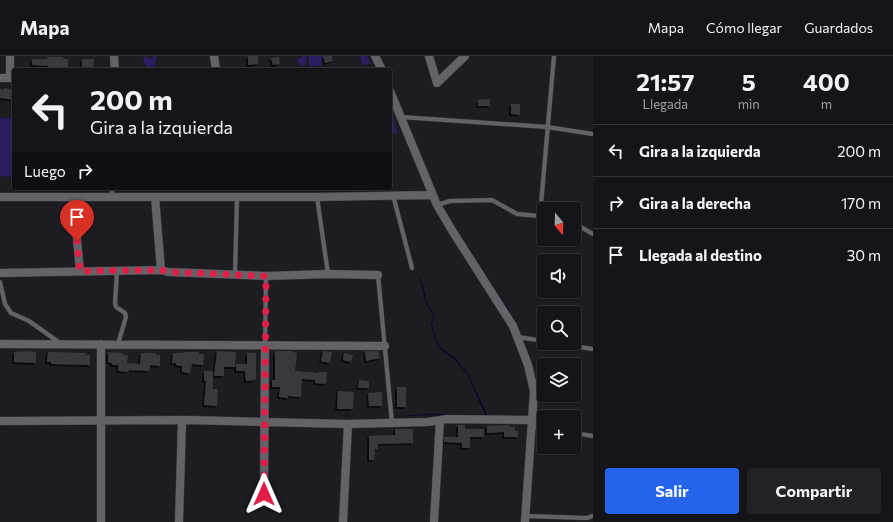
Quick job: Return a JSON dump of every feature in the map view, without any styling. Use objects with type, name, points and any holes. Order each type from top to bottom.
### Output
[{"type":"street","points":[[0,78],[12,78],[10,56]]},
{"type":"street","points":[[114,56],[115,68]]},
{"type":"street","points":[[214,56],[216,68]]},
{"type":"street","points":[[375,56],[381,68]]},
{"type":"street","points":[[429,56],[437,83],[465,56]]},
{"type":"street","points":[[392,96],[432,195],[453,232],[496,299],[518,337],[532,378],[534,391],[525,519]]},
{"type":"street","points":[[0,197],[73,197],[112,192],[155,197],[432,195]]},
{"type":"street","points":[[73,197],[80,271]]},
{"type":"street","points":[[155,197],[161,270]]},
{"type":"street","points":[[0,272],[161,270],[168,272],[235,276],[328,274],[378,275]]},
{"type":"street","points":[[0,344],[385,346]]},
{"type":"street","points":[[101,344],[101,522]]},
{"type":"street","points":[[264,494],[266,346]]},
{"type":"street","points":[[0,421],[182,420],[348,424],[428,422],[440,420],[532,423]]},
{"type":"street","points":[[179,522],[182,420]]},
{"type":"street","points":[[434,522],[440,420]]},
{"type":"street","points":[[343,522],[348,424]]},
{"type":"lane","points":[[542,202],[547,127],[554,56]]},
{"type":"lane","points":[[401,117],[547,127],[593,134]]},
{"type":"lane","points":[[394,195],[412,268]]},
{"type":"lane","points":[[235,276],[237,197]]},
{"type":"lane","points":[[316,197],[328,274]]},
{"type":"lane","points":[[437,205],[450,201],[492,200],[517,214],[537,216]]},
{"type":"lane","points":[[581,227],[593,234]]},
{"type":"lane","points":[[117,271],[115,303],[116,307],[125,313],[126,317],[118,344]]},
{"type":"lane","points":[[378,275],[392,423]]},
{"type":"lane","points":[[266,276],[266,346]]},
{"type":"lane","points":[[0,282],[5,304],[11,313],[29,321],[62,344]]},
{"type":"lane","points":[[518,337],[537,340]]},
{"type":"lane","points":[[581,348],[593,350]]},
{"type":"lane","points":[[532,423],[537,425]]},
{"type":"lane","points":[[581,434],[593,436]]},
{"type":"lane","points":[[525,519],[586,520],[593,516]]},
{"type":"shaded area","points":[[145,56],[151,59],[153,56],[157,56],[154,68],[146,68],[147,66],[143,62]]},
{"type":"shaded area","points":[[303,56],[309,56],[306,58],[306,65],[300,66],[297,59]]},
{"type":"shaded area","points":[[309,56],[323,56],[321,66],[309,66]]},
{"type":"shaded area","points":[[360,56],[367,56],[371,64],[362,65]]},
{"type":"shaded area","points":[[392,108],[397,133],[392,134]]},
{"type":"shaded area","points":[[0,117],[5,119],[12,117],[12,177],[0,176]]},
{"type":"shaded area","points":[[470,252],[507,307],[521,332]]},
{"type":"shaded area","points":[[416,270],[423,285],[426,300],[435,317],[432,323],[435,338],[440,347],[456,359],[469,375],[487,415],[528,416],[425,415],[396,417],[426,414],[485,415],[468,375],[455,360],[439,348],[434,338],[431,323],[434,316],[425,301],[422,285]]},
{"type":"building","points":[[248,56],[258,56],[258,64],[248,65]]},
{"type":"building","points":[[323,56],[332,56],[333,61],[325,63]]},
{"type":"building","points":[[47,57],[63,57],[63,59],[68,59],[68,68],[48,68],[48,66],[32,65],[32,59],[47,59]]},
{"type":"building","points":[[279,57],[280,64],[273,65],[271,58]]},
{"type":"building","points":[[82,59],[94,59],[93,68],[82,67]]},
{"type":"building","points":[[4,88],[12,90],[12,100],[0,98],[0,89],[4,90]]},
{"type":"building","points":[[490,99],[490,106],[478,106],[478,100]]},
{"type":"building","points":[[511,104],[520,104],[520,115],[511,114]]},
{"type":"building","points":[[217,351],[236,352],[235,367],[224,367],[224,376],[214,376]]},
{"type":"building","points":[[275,351],[293,351],[297,353],[295,371],[318,373],[327,372],[326,384],[315,383],[315,380],[302,379],[301,397],[279,397],[280,387],[272,387],[272,380],[275,380]]},
{"type":"building","points":[[323,351],[332,352],[330,363],[321,361]]},
{"type":"building","points":[[365,351],[378,351],[380,358],[366,361]]},
{"type":"building","points":[[14,352],[36,352],[36,363],[14,362]]},
{"type":"building","points":[[48,352],[86,353],[86,355],[90,355],[90,365],[51,364],[51,362],[47,362]]},
{"type":"building","points":[[108,352],[123,353],[123,355],[128,355],[127,363],[140,364],[141,353],[156,353],[156,355],[160,355],[160,366],[150,365],[149,371],[118,371],[118,365],[112,365],[112,363],[108,362]]},
{"type":"building","points":[[199,352],[199,354],[204,354],[203,365],[192,364],[190,373],[182,372],[182,366],[172,363],[173,353]]},
{"type":"building","points":[[247,353],[256,353],[256,380],[246,381],[245,371],[236,371],[236,364],[247,364]]},
{"type":"building","points":[[344,353],[353,355],[351,362],[343,360]]},
{"type":"building","points":[[204,371],[213,371],[213,389],[218,389],[217,406],[204,405],[206,381],[204,381]]},
{"type":"building","points":[[359,380],[369,381],[369,388],[358,388]]},
{"type":"building","points":[[397,387],[406,387],[406,407],[397,407]]},
{"type":"building","points":[[338,391],[354,392],[353,409],[337,409]]},
{"type":"building","points":[[382,392],[382,406],[369,406],[368,393]]},
{"type":"building","points":[[458,425],[465,425],[465,429],[484,429],[484,437],[470,437],[470,448],[462,448],[462,443],[444,442],[444,437],[458,437]]},
{"type":"building","points":[[510,425],[510,427],[515,427],[515,431],[518,431],[518,437],[504,437],[504,432],[487,433],[487,426]]},
{"type":"building","points":[[395,429],[413,429],[413,443],[378,444],[378,449],[375,449],[374,460],[369,460],[369,436],[395,435]]},
{"type":"route","points":[[77,241],[80,271],[161,270],[168,272],[235,276],[266,276],[264,494]]}]
